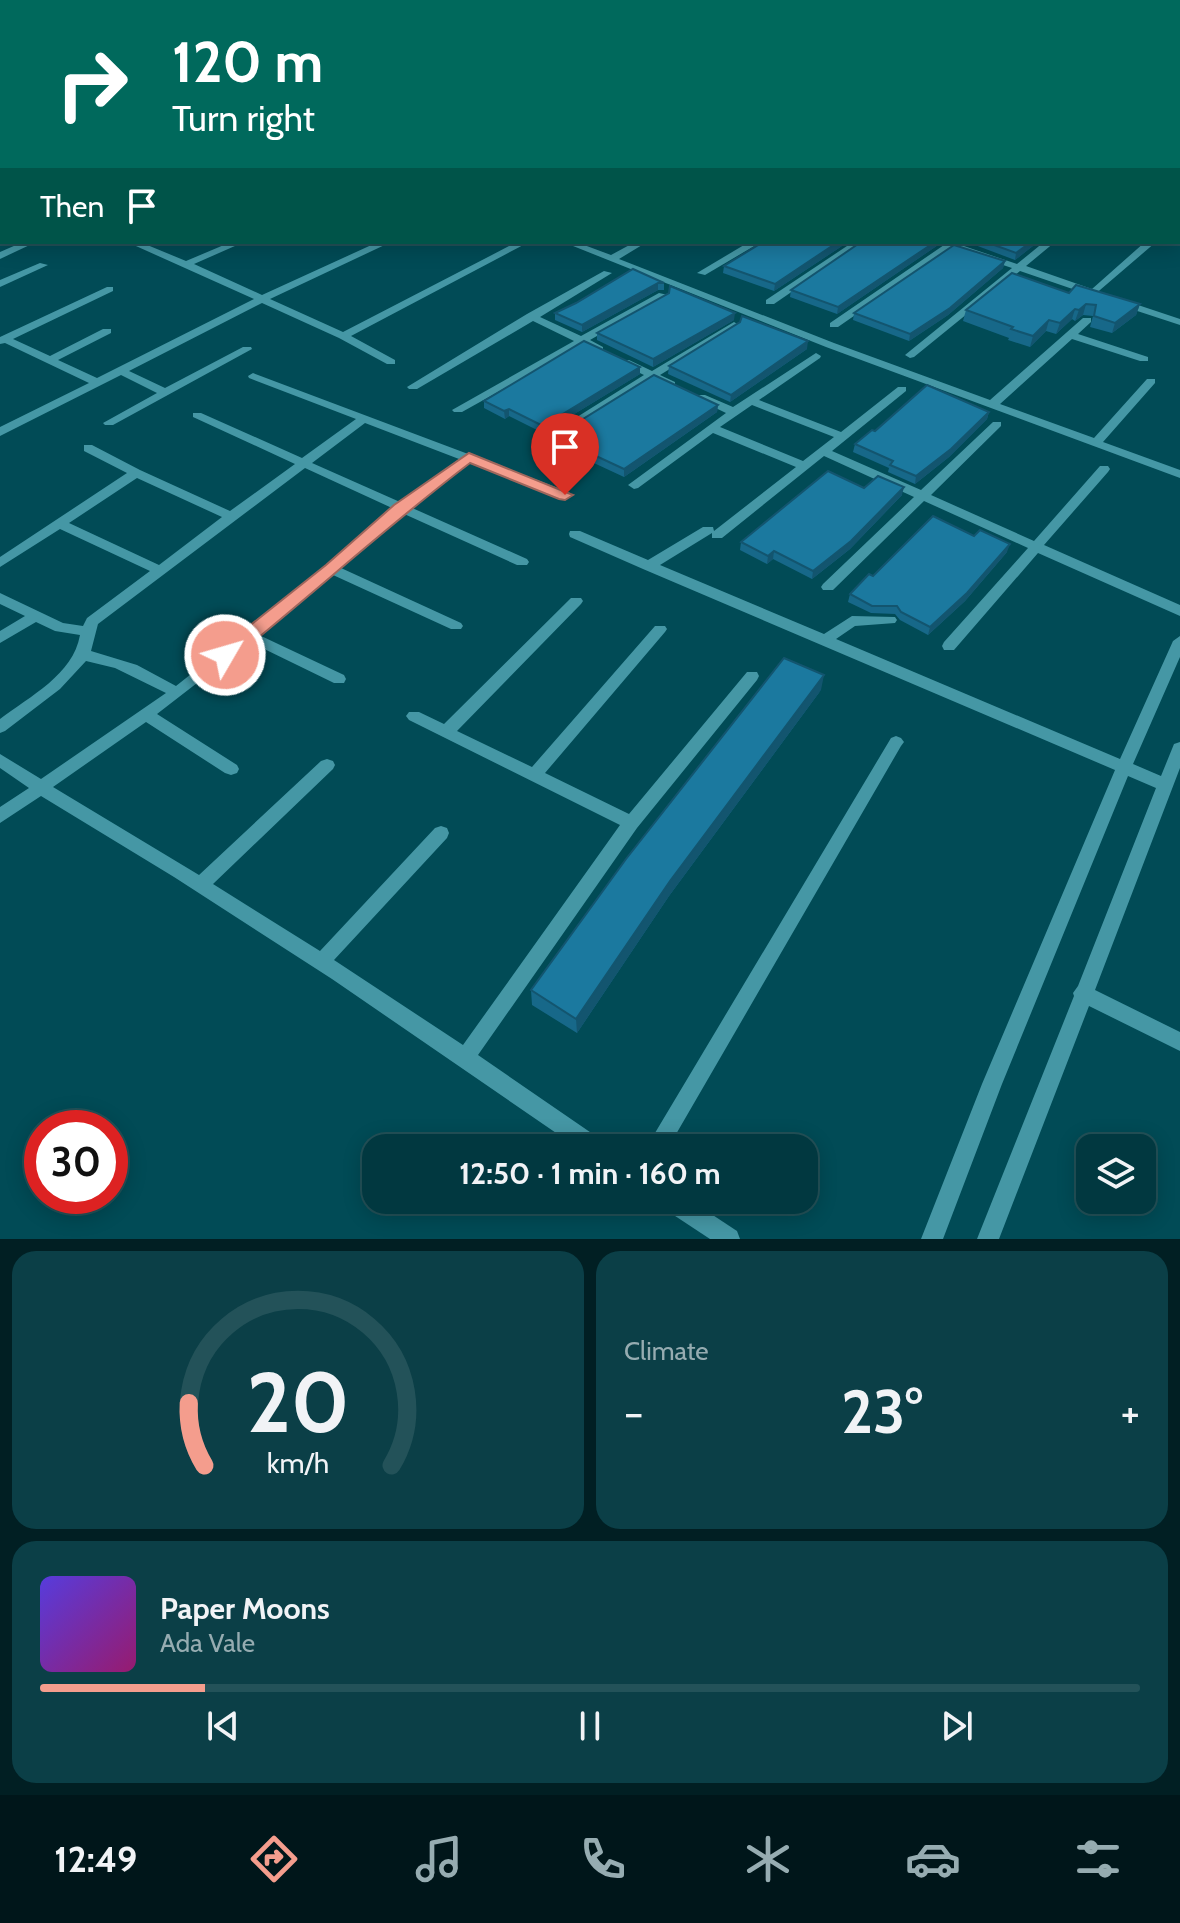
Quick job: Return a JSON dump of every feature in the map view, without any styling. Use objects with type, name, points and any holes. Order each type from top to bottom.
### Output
[{"type":"street","points":[[842,0],[857,0]]},
{"type":"street","points":[[0,256],[27,244]]},
{"type":"street","points":[[137,244],[343,336],[391,362]]},
{"type":"street","points":[[186,264],[234,244]]},
{"type":"street","points":[[2,429],[262,299],[382,244]]},
{"type":"street","points":[[343,336],[520,244]]},
{"type":"street","points":[[573,244],[830,345],[1180,474]]},
{"type":"street","points":[[611,259],[638,244]]},
{"type":"street","points":[[702,273],[753,244]]},
{"type":"street","points":[[770,302],[856,244]]},
{"type":"street","points":[[834,325],[949,244]]},
{"type":"street","points":[[953,244],[1178,319]]},
{"type":"street","points":[[910,355],[1048,244]]},
{"type":"street","points":[[1093,293],[1149,244]]},
{"type":"street","points":[[0,284],[43,265]]},
{"type":"street","points":[[413,387],[607,273]]},
{"type":"street","points":[[2,340],[110,289]]},
{"type":"street","points":[[458,410],[663,295]]},
{"type":"street","points":[[531,316],[605,352]]},
{"type":"street","points":[[993,404],[1087,320]]},
{"type":"street","points":[[540,444],[734,325]]},
{"type":"street","points":[[50,360],[107,331]]},
{"type":"street","points":[[1072,335],[1144,359]]},
{"type":"street","points":[[2,340],[96,382]]},
{"type":"street","points":[[109,423],[247,349]]},
{"type":"street","points":[[634,485],[816,356]]},
{"type":"street","points":[[617,358],[680,388]]},
{"type":"street","points":[[121,371],[166,393]]},
{"type":"street","points":[[253,376],[565,495]]},
{"type":"street","points":[[1096,443],[1151,381]]},
{"type":"street","points":[[648,566],[713,532],[806,467],[902,389]]},
{"type":"street","points":[[693,394],[734,412]]},
{"type":"street","points":[[750,400],[844,437]]},
{"type":"street","points":[[197,415],[522,562]]},
{"type":"street","points":[[0,727],[73,668],[82,655],[86,631],[92,621],[364,418]]},
{"type":"street","points":[[828,587],[997,424]]},
{"type":"street","points":[[712,428],[806,467]]},
{"type":"street","points":[[88,448],[232,517]]},
{"type":"street","points":[[825,452],[1039,545],[1180,611]]},
{"type":"street","points":[[0,816],[177,693],[332,569],[400,508],[469,457]]},
{"type":"street","points":[[949,646],[1104,469]]},
{"type":"street","points":[[0,563],[136,473]]},
{"type":"street","points":[[60,524],[161,571]]},
{"type":"street","points":[[575,534],[1166,785]]},
{"type":"street","points":[[332,569],[456,626]]},
{"type":"street","points":[[0,598],[72,631],[86,631]]},
{"type":"street","points":[[446,732],[576,601]]},
{"type":"street","points":[[0,638],[35,616]]},
{"type":"street","points":[[825,640],[852,621],[890,620]]},
{"type":"street","points":[[534,775],[660,629]]},
{"type":"street","points":[[250,636],[339,679]]},
{"type":"street","points":[[932,1239],[975,1125],[1123,769],[1180,641]]},
{"type":"street","points":[[82,655],[106,658],[130,666],[177,693]]},
{"type":"street","points":[[466,1056],[631,823],[752,676]]},
{"type":"street","points":[[147,715],[231,769]]},
{"type":"street","points":[[414,716],[631,823]]},
{"type":"street","points":[[664,1134],[896,742]]},
{"type":"street","points":[[988,1239],[1180,748]]},
{"type":"street","points":[[0,760],[466,1056],[576,1134]]},
{"type":"street","points":[[200,885],[327,765]]},
{"type":"street","points":[[320,963],[441,833]]},
{"type":"street","points":[[1082,993],[1180,1042]]},
{"type":"street","points":[[692,1214],[729,1239]]},
{"type":"building","points":[[835,244],[775,284],[724,266],[758,245]]},
{"type":"building","points":[[858,244],[932,244],[838,307],[791,290]]},
{"type":"building","points":[[991,244],[1028,244],[1016,253]]},
{"type":"building","points":[[954,245],[1005,261],[950,308],[910,334],[854,313]]},
{"type":"building","points":[[633,269],[664,283],[658,283],[582,325],[555,313],[576,303]]},
{"type":"building","points":[[1012,273],[1069,293],[1076,285],[1140,304],[1115,323],[1094,316],[1096,305],[1086,304],[1079,310],[1075,309],[1060,323],[1049,320],[1033,336],[966,310]]},
{"type":"building","points":[[670,286],[735,313],[653,359],[597,333],[669,293]]},
{"type":"building","points":[[742,316],[808,341],[731,395],[669,366],[740,322]]},
{"type":"building","points":[[584,341],[640,367],[543,426],[484,401]]},
{"type":"building","points":[[654,375],[718,405],[624,469],[568,443],[572,441],[559,434]]},
{"type":"building","points":[[927,385],[989,412],[951,449],[916,476],[890,465],[893,461],[855,444],[872,430],[875,431]]},
{"type":"building","points":[[828,471],[864,488],[878,476],[904,487],[851,541],[813,571],[774,551],[768,556],[741,542]]},
{"type":"building","points":[[933,516],[974,536],[980,530],[1010,544],[967,593],[930,627],[901,612],[897,606],[872,606],[850,594],[869,574],[873,576]]},
{"type":"building","points":[[784,658],[824,675],[670,881],[576,1019],[531,990],[626,859]]},
{"type":"route","points":[[225,655],[332,569],[400,508],[469,457],[565,495]]}]
